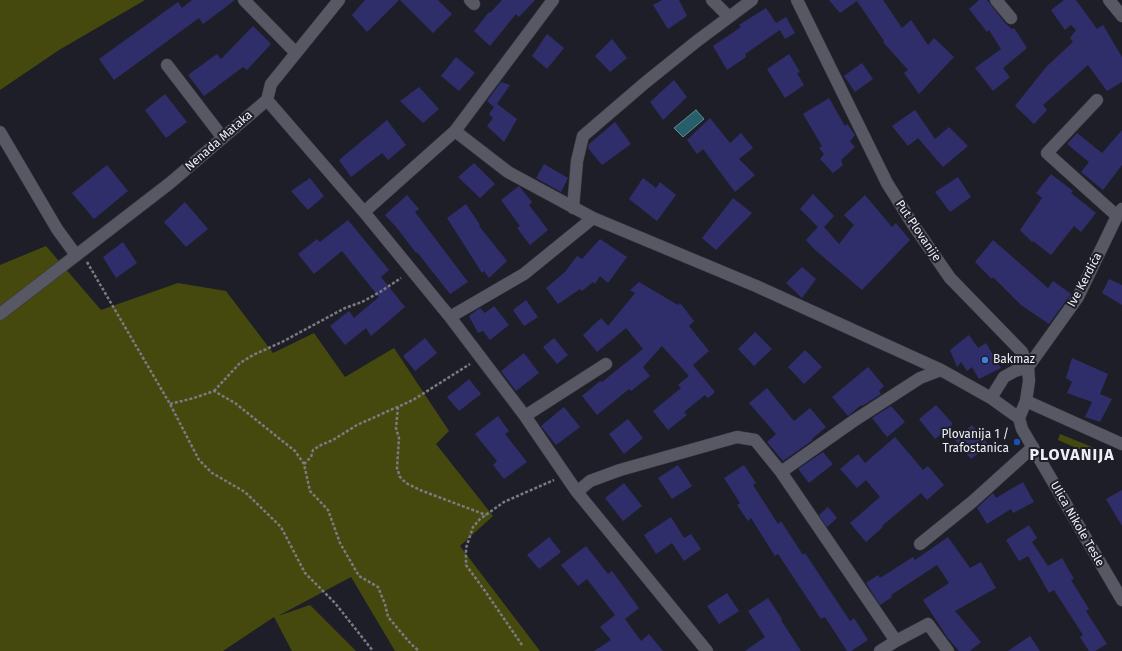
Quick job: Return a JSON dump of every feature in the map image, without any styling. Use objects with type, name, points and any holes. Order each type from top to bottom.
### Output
[{"type":"street","points":[[244,0],[296,53]]},
{"type":"street","points":[[338,0],[271,84],[267,100],[364,212],[450,317],[525,416],[577,492],[707,651]]},
{"type":"street","points":[[364,212],[455,131],[553,0]]},
{"type":"street","points":[[712,0],[729,17]]},
{"type":"street","points":[[573,208],[577,161],[583,136],[646,82],[752,0]]},
{"type":"street","name":"Put Plovanije","points":[[797,0],[887,183],[912,223],[950,278],[1022,352],[1028,368],[1029,381],[1026,401],[1019,418]]},
{"type":"street","points":[[996,0],[1011,18]]},
{"type":"street","points":[[1109,0],[1122,16]]},
{"type":"street","points":[[167,65],[223,138]]},
{"type":"street","name":"Nenada Mataka","points":[[0,314],[170,183],[267,100]]},
{"type":"street","points":[[1097,100],[1047,153],[1119,213]]},
{"type":"street","points":[[455,131],[508,172],[573,208],[593,218],[756,286],[941,370],[991,398],[1019,418],[1022,429],[1033,447],[972,502],[920,544]]},
{"type":"street","points":[[0,132],[5,150],[76,255]]},
{"type":"street","name":"Ive Kerdića","points":[[1028,368],[1078,298],[1119,213]]},
{"type":"street","points":[[450,317],[524,274],[593,218]]},
{"type":"street","points":[[525,416],[606,364]]},
{"type":"street","points":[[991,398],[1004,377],[1015,371],[1028,368]]},
{"type":"street","points":[[781,472],[855,420],[920,378],[941,370]]},
{"type":"street","points":[[1026,401],[1122,444]]},
{"type":"street","points":[[577,492],[590,481],[620,470],[737,437],[755,440],[781,472],[896,641]]},
{"type":"street","name":"Ulica Nikole Tesle","points":[[1033,447],[1122,600]]},
{"type":"street","points":[[880,651],[928,624],[948,651]]},
{"type":"path","points":[[76,255],[124,323],[170,404],[199,460],[212,473],[245,492],[281,527],[305,574],[335,604],[373,651]]},
{"type":"path","points":[[170,404],[214,391],[240,363],[253,354],[282,342],[345,308],[362,302],[380,292],[412,270]]},
{"type":"path","points":[[304,464],[311,457],[313,450],[321,444],[333,440],[357,425],[420,396],[480,357]]},
{"type":"path","points":[[214,391],[235,403],[295,451],[304,464],[310,491],[328,510],[340,543],[359,576],[378,587],[385,604],[388,617],[419,651]]},
{"type":"path","points":[[398,407],[396,428],[399,438],[397,468],[400,477],[406,484],[486,515]]},
{"type":"path","points":[[522,645],[466,565],[466,548],[473,527],[486,515],[504,502],[565,475]]},
{"type":"shaded area","points":[[0,0],[145,0],[59,50],[0,90]]},
{"type":"shaded area","points":[[46,246],[101,310],[178,283],[226,291],[273,353],[314,333],[345,377],[394,348],[449,431],[436,444],[493,516],[460,546],[540,651],[395,651],[351,577],[278,616],[310,605],[356,651],[292,651],[274,617],[223,651],[0,651],[0,265]]},
{"type":"shaded area","points":[[1060,434],[1102,451],[1099,458],[1058,440]]},
{"type":"water","points":[[696,110],[704,119],[683,137],[674,128]]},
{"type":"building","points":[[192,0],[235,0],[203,24],[199,18],[114,80],[99,59],[178,2],[182,8]]},
{"type":"building","points":[[365,0],[399,0],[367,32],[352,15]]},
{"type":"building","points":[[400,0],[438,0],[452,14],[433,33]]},
{"type":"building","points":[[502,0],[535,0],[519,17],[516,14],[490,46],[474,31],[489,12],[490,13]]},
{"type":"building","points":[[662,0],[679,0],[687,16],[668,29],[653,5]]},
{"type":"building","points":[[829,0],[883,0],[902,28],[911,20],[928,45],[934,38],[954,57],[919,94],[904,73],[908,70],[883,42],[884,41],[857,1],[840,13]]},
{"type":"building","points":[[979,0],[987,0],[1005,23],[1012,29],[1014,28],[1027,48],[1003,68],[1010,77],[993,91],[975,68],[1001,49],[989,30],[987,32],[969,9]]},
{"type":"building","points":[[1064,0],[1076,0],[1097,29],[1103,25],[1122,57],[1122,82],[1107,91],[1088,65],[1043,105],[1047,110],[1034,124],[1015,106],[1047,66],[1073,42],[1070,38],[1076,30],[1071,25],[1065,30],[1051,10]]},
{"type":"building","points":[[766,8],[776,23],[786,17],[795,33],[785,39],[780,30],[745,54],[746,57],[727,70],[713,46],[741,27],[739,25]]},
{"type":"building","points":[[253,26],[271,44],[247,70],[243,67],[204,96],[188,75],[217,54],[221,59]]},
{"type":"building","points":[[547,34],[564,48],[547,69],[532,56]]},
{"type":"building","points":[[612,39],[627,58],[610,72],[595,56]]},
{"type":"building","points":[[789,54],[800,72],[797,73],[804,85],[785,98],[767,69]]},
{"type":"building","points":[[456,57],[475,73],[459,91],[441,76]]},
{"type":"building","points":[[862,63],[873,79],[855,92],[844,76]]},
{"type":"building","points":[[674,80],[687,97],[663,120],[650,102]]},
{"type":"building","points":[[501,82],[510,85],[497,104],[517,119],[504,142],[487,126],[493,118],[489,114],[494,107],[487,101]]},
{"type":"building","points":[[419,87],[439,109],[423,123],[400,101]]},
{"type":"building","points":[[165,94],[187,122],[166,138],[145,110]]},
{"type":"building","points":[[829,98],[845,126],[847,124],[855,135],[850,141],[855,147],[841,160],[843,165],[833,173],[820,159],[824,154],[819,148],[822,146],[803,114]]},
{"type":"building","points":[[915,110],[935,139],[949,127],[968,146],[943,167],[918,138],[908,146],[892,126]]},
{"type":"building","points":[[710,118],[730,143],[741,133],[753,148],[739,159],[755,175],[735,192],[703,149],[697,154],[687,140]]},
{"type":"building","points":[[387,120],[406,145],[388,160],[382,153],[351,177],[339,160]]},
{"type":"building","points":[[615,122],[631,144],[602,165],[588,148],[589,144]]},
{"type":"building","points":[[1122,130],[1122,165],[1103,190],[1081,172],[1089,162],[1067,144],[1077,133],[1102,153]]},
{"type":"building","points":[[474,163],[495,184],[480,198],[458,177]]},
{"type":"building","points":[[544,164],[568,178],[561,192],[536,178]]},
{"type":"building","points":[[107,165],[128,191],[94,219],[72,193]]},
{"type":"building","points":[[1051,174],[1073,191],[1071,193],[1096,213],[1081,232],[1074,226],[1051,255],[1033,241],[1032,242],[1020,230],[1042,198],[1036,193]]},
{"type":"building","points":[[958,177],[971,197],[950,212],[935,192]]},
{"type":"building","points":[[310,178],[324,196],[308,210],[291,191]]},
{"type":"building","points":[[643,178],[656,188],[660,182],[676,195],[657,221],[629,199]]},
{"type":"building","points":[[519,186],[532,202],[529,205],[548,230],[530,245],[517,228],[520,226],[501,200]]},
{"type":"building","points":[[813,194],[834,216],[824,227],[839,244],[854,225],[844,215],[865,195],[892,227],[896,223],[910,240],[862,290],[814,249],[806,240],[818,227],[800,209]]},
{"type":"building","points":[[407,195],[419,209],[415,212],[468,282],[450,294],[417,252],[416,253],[385,215]]},
{"type":"building","points":[[733,198],[752,213],[716,250],[702,238]]},
{"type":"building","points":[[185,202],[208,229],[186,247],[164,222]]},
{"type":"building","points":[[466,204],[480,225],[479,226],[507,261],[489,278],[484,271],[482,273],[447,218]]},
{"type":"building","points":[[348,220],[389,270],[381,277],[405,307],[371,336],[366,328],[345,345],[330,326],[349,311],[354,318],[379,297],[342,251],[314,274],[298,254],[317,239],[320,242]]},
{"type":"building","points":[[600,239],[627,257],[608,283],[600,276],[595,284],[593,282],[582,291],[580,289],[558,304],[546,288],[565,272],[577,256],[582,259]]},
{"type":"building","points":[[993,240],[1048,288],[1053,281],[1071,294],[1049,324],[1021,305],[993,277],[992,279],[975,262]]},
{"type":"building","points":[[123,242],[137,263],[116,278],[103,257]]},
{"type":"building","points":[[802,267],[816,279],[802,298],[786,283]]},
{"type":"building","points":[[1109,279],[1122,285],[1122,305],[1102,293]]},
{"type":"building","points":[[639,282],[678,305],[680,303],[694,321],[689,326],[709,351],[693,365],[715,392],[708,398],[705,395],[684,412],[687,415],[668,430],[653,411],[681,388],[678,385],[689,376],[662,346],[643,367],[650,376],[631,391],[629,389],[597,415],[582,396],[643,349],[626,328],[597,352],[583,335],[601,318],[608,326],[635,293],[630,290]]},
{"type":"building","points":[[526,300],[538,317],[524,326],[513,310]]},
{"type":"building","points":[[494,306],[509,325],[490,340],[483,331],[478,333],[469,316],[480,308],[485,313]]},
{"type":"building","points":[[755,332],[772,349],[754,366],[738,349]]},
{"type":"building","points":[[969,335],[978,348],[986,343],[1001,368],[979,379],[972,367],[967,371],[961,362],[957,367],[950,350]]},
{"type":"building","points":[[425,338],[437,353],[415,371],[403,356]]},
{"type":"building","points":[[554,338],[568,355],[557,364],[543,347]]},
{"type":"building","points":[[805,350],[822,367],[804,384],[788,367]]},
{"type":"building","points":[[524,353],[539,373],[516,391],[501,371]]},
{"type":"building","points":[[1072,358],[1108,374],[1100,394],[1112,399],[1100,422],[1085,417],[1092,402],[1067,393],[1072,382],[1066,378]]},
{"type":"building","points":[[868,367],[884,386],[879,391],[881,394],[862,406],[861,405],[848,416],[832,397]]},
{"type":"building","points":[[469,379],[481,394],[459,411],[447,397]]},
{"type":"building","points":[[767,388],[794,421],[810,408],[826,427],[812,439],[813,440],[783,461],[767,442],[776,434],[749,403]]},
{"type":"building","points":[[936,405],[953,424],[935,439],[919,419]]},
{"type":"building","points":[[891,406],[905,422],[887,437],[872,418]]},
{"type":"building","points":[[564,407],[580,427],[556,445],[541,426]]},
{"type":"building","points":[[498,416],[509,431],[505,434],[527,462],[504,479],[493,465],[497,461],[475,434]]},
{"type":"building","points":[[628,419],[643,438],[624,454],[609,434]]},
{"type":"building","points":[[972,425],[989,445],[971,459],[955,440]]},
{"type":"building","points":[[895,437],[923,470],[928,466],[944,485],[927,500],[921,493],[882,526],[883,527],[866,542],[850,523],[880,497],[866,480],[857,488],[840,469],[858,454],[865,463]]},
{"type":"building","points":[[823,452],[833,464],[809,483],[798,469]]},
{"type":"building","points":[[678,465],[692,486],[672,499],[658,478]]},
{"type":"building","points":[[744,465],[756,483],[753,485],[778,524],[781,521],[803,555],[805,553],[850,621],[854,618],[868,640],[851,651],[847,651],[825,617],[821,619],[778,554],[775,556],[751,518],[748,521],[737,505],[740,503],[724,478]]},
{"type":"building","points":[[1023,482],[1034,502],[1013,513],[1011,509],[987,524],[977,508],[993,493],[996,498]]},
{"type":"building","points":[[624,483],[642,506],[623,521],[605,498]]},
{"type":"building","points":[[1122,490],[1122,526],[1106,499]]},
{"type":"building","points":[[828,507],[837,518],[827,527],[819,515]]},
{"type":"building","points":[[671,517],[684,538],[691,534],[701,549],[684,561],[672,543],[656,554],[644,535]]},
{"type":"building","points":[[1029,525],[1037,538],[1032,542],[1048,566],[1062,558],[1074,579],[1071,580],[1089,609],[1086,611],[1107,644],[1095,651],[1089,651],[1080,637],[1083,635],[1054,590],[1049,593],[1028,556],[1019,561],[1006,540]]},
{"type":"building","points":[[549,537],[561,552],[539,569],[527,555]]},
{"type":"building","points":[[948,537],[970,568],[981,562],[996,588],[955,611],[981,642],[970,651],[959,651],[947,637],[923,600],[949,583],[937,565],[891,595],[892,597],[880,605],[866,583],[878,575],[880,578],[913,557],[915,560]]},
{"type":"building","points":[[586,546],[608,574],[612,571],[639,608],[625,619],[641,641],[649,634],[663,651],[594,651],[611,640],[600,627],[615,615],[587,579],[578,586],[561,565]]},
{"type":"building","points":[[727,593],[739,611],[719,624],[707,606]]},
{"type":"building","points":[[768,598],[801,651],[745,651],[765,637],[748,611]]},
{"type":"building","points":[[1030,636],[1040,651],[1008,651]]},
{"type":"place","name":"Bakmaz","points":[[985,360]]},
{"type":"place","name":"Plovanija 1 / Trafostanica","points":[[1017,442]]},
{"type":"district","name":"PLOVANIJA","points":[[1072,456]]}]
